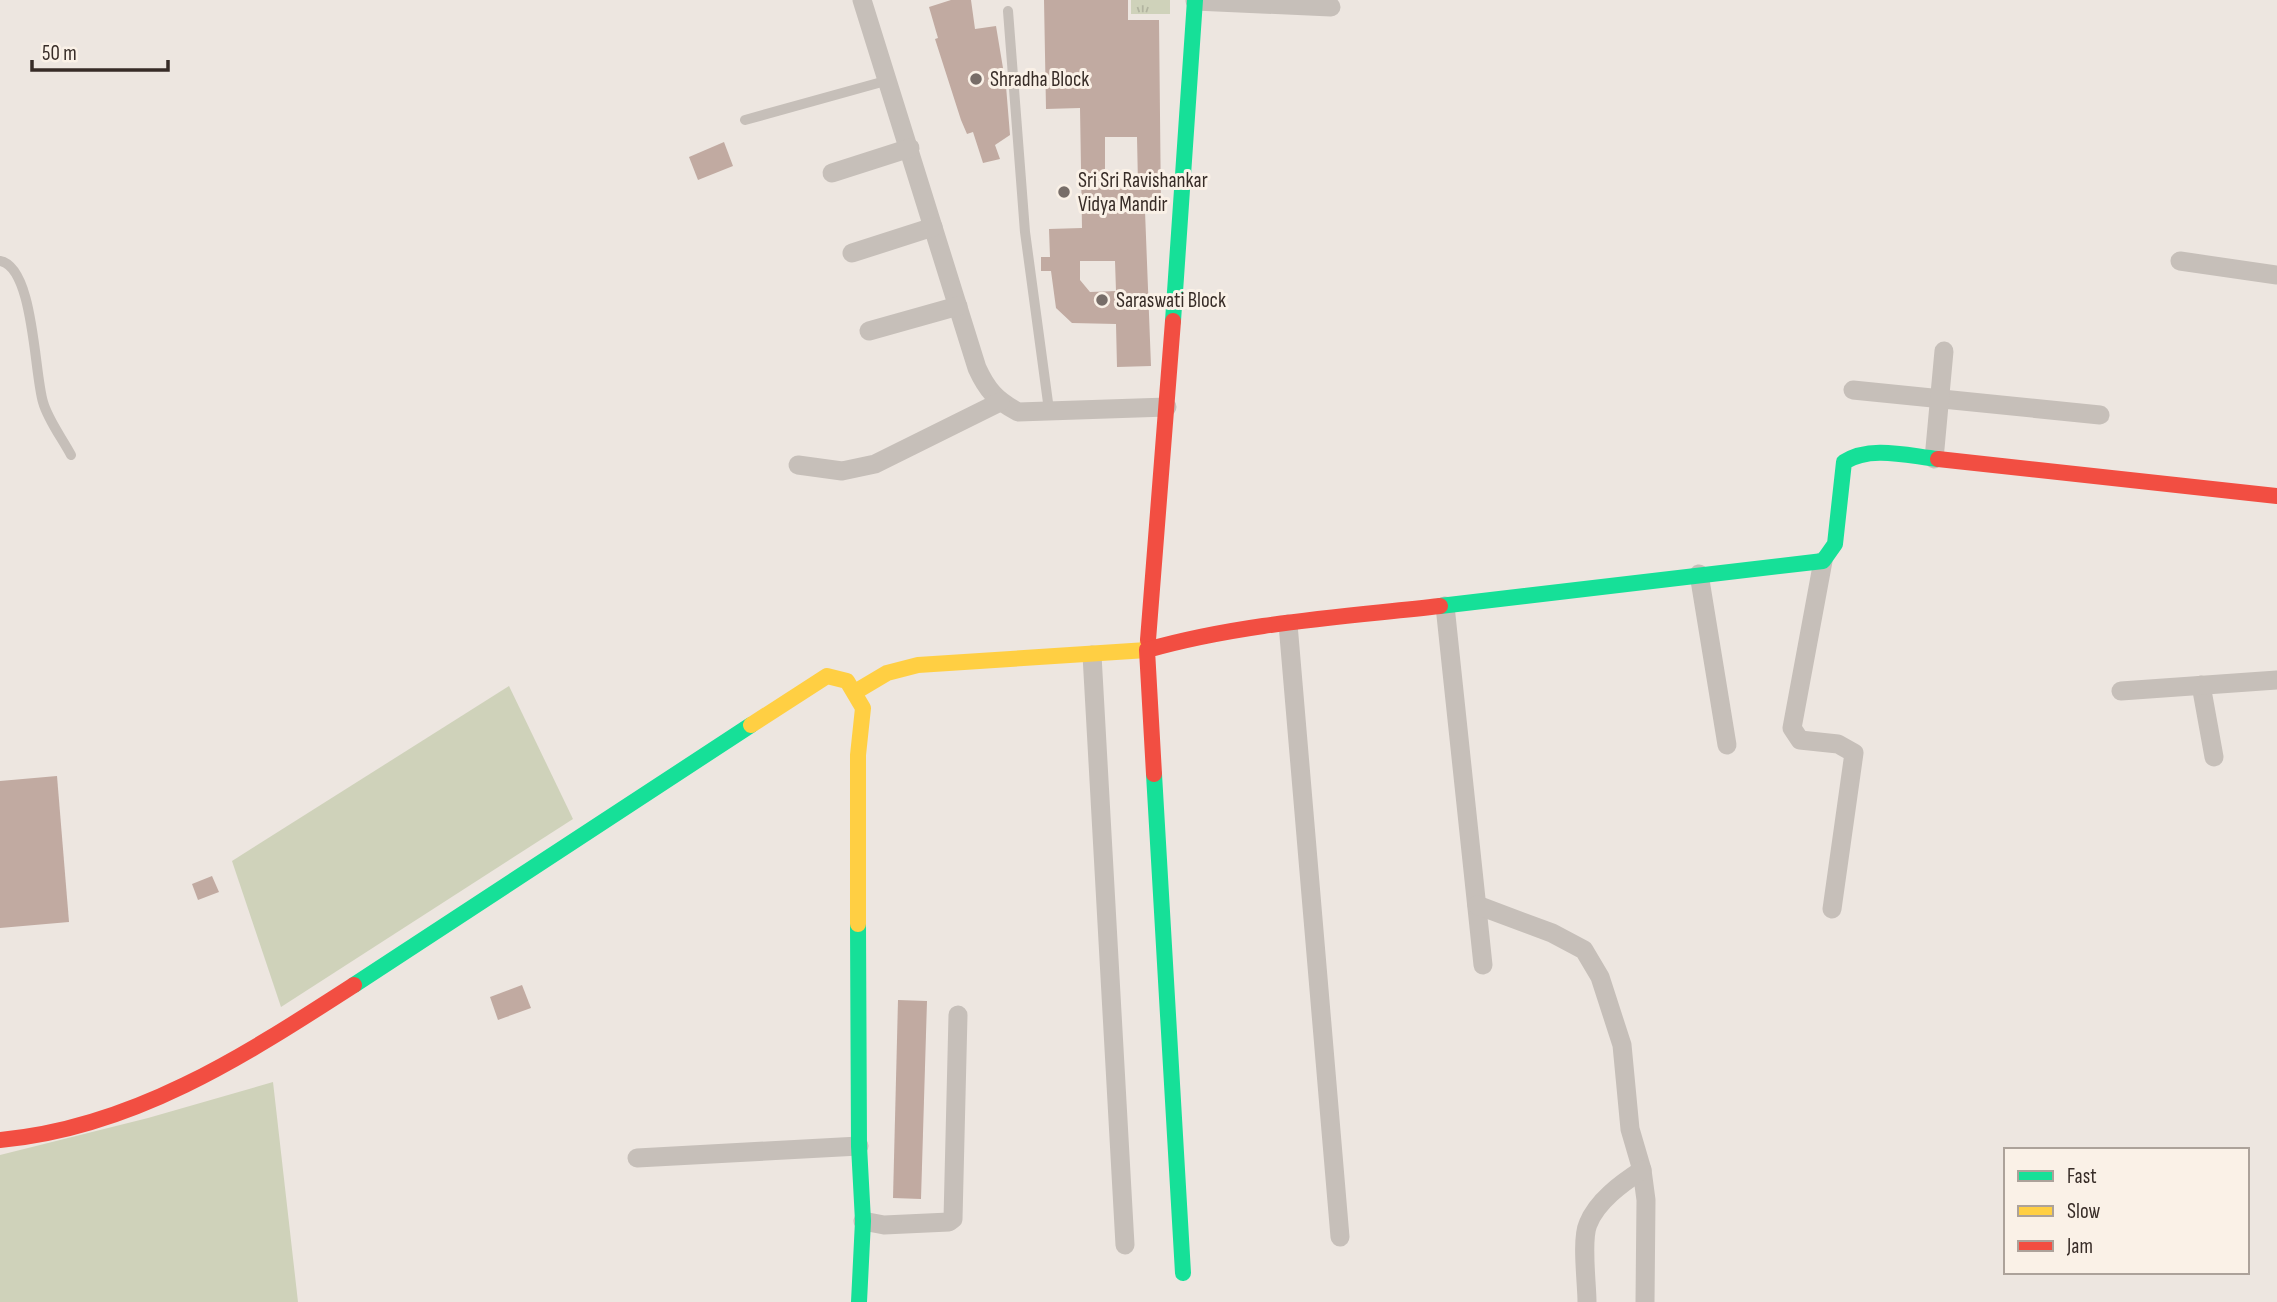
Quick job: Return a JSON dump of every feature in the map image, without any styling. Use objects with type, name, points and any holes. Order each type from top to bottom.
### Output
[{"type":"street","points":[[862,0],[977,368],[987,390],[1000,402],[1018,412],[1167,407]]},
{"type":"street","points":[[1183,1273],[1147,650],[1195,0],[1331,7]]},
{"type":"street","points":[[832,173],[910,148]]},
{"type":"street","points":[[852,253],[933,226]]},
{"type":"street","points":[[2180,261],[2277,275]]},
{"type":"street","points":[[869,331],[958,306]]},
{"type":"street","points":[[1934,459],[1944,351]]},
{"type":"street","points":[[1853,390],[2100,415]]},
{"type":"street","points":[[797,465],[842,471],[875,464],[1000,402]]},
{"type":"street","points":[[1832,909],[1854,753],[1838,744],[1800,740],[1792,728],[1824,561],[1835,544],[1844,462],[1848,458],[1872,452],[2277,496]]},
{"type":"street","points":[[855,692],[887,673],[918,665],[1147,650],[1178,641],[1288,624],[1824,561]]},
{"type":"street","points":[[1699,575],[1727,745]]},
{"type":"street","points":[[1445,606],[1483,965]]},
{"type":"street","points":[[1288,624],[1340,1237]]},
{"type":"street","points":[[1092,655],[1125,1245]]},
{"type":"street","points":[[0,1140],[66,1132],[115,1118],[207,1075],[282,1031],[827,676],[847,681],[863,708],[859,755],[859,1146],[863,1221],[859,1302]]},
{"type":"street","points":[[2121,691],[2277,680]]},
{"type":"street","points":[[2201,685],[2214,757]]},
{"type":"street","points":[[1476,905],[1552,933],[1584,950],[1600,977],[1622,1045],[1630,1129],[1642,1170],[1646,1200],[1645,1302]]},
{"type":"street","points":[[863,1221],[884,1225],[949,1222],[953,1219],[958,1015]]},
{"type":"street","points":[[637,1158],[859,1146]]},
{"type":"street","points":[[1587,1302],[1586,1226],[1598,1208],[1642,1170]]},
{"type":"lane","points":[[1008,11],[1025,232],[1049,410]]},
{"type":"lane","points":[[745,120],[889,80]]},
{"type":"lane","points":[[0,261],[4,261],[15,271],[26,294],[43,405],[71,455]]},
{"type":"green space","points":[[1131,0],[1170,0],[1170,14],[1131,14]]},
{"type":"green space","points":[[509,686],[573,819],[281,1007],[232,861]]},
{"type":"green space","points":[[273,1082],[298,1302],[0,1302],[0,1155],[148,1118]]},
{"type":"building","name":"Shradha Block","points":[[951,0],[971,0],[975,29],[996,26],[1006,86],[1010,135],[995,145],[1000,159],[983,163],[973,132],[967,134],[935,39],[938,38],[929,7]]},
{"type":"building","points":[[1044,0],[1128,0],[1128,20],[1159,20],[1161,211],[1145,211],[1151,366],[1117,367],[1116,324],[1072,323],[1056,308],[1051,271],[1041,271],[1041,257],[1050,257],[1049,229],[1082,228],[1080,108],[1046,109]],"holes":[[[1105,137],[1137,137],[1138,185],[1105,186]],[[1080,261],[1115,261],[1116,291],[1090,292],[1080,280]]]},
{"type":"building","points":[[724,142],[733,166],[698,180],[689,157]]},
{"type":"building","points":[[57,776],[69,922],[0,928],[0,781]]},
{"type":"building","points":[[212,876],[219,892],[198,900],[192,884]]},
{"type":"building","points":[[522,985],[531,1008],[498,1020],[490,997]]},
{"type":"building","points":[[898,1000],[927,1001],[921,1199],[893,1198]]},
{"type":"traffic: fast","points":[[1173,321],[1195,0]]},
{"type":"traffic: fast","points":[[1440,606],[1823,561],[1835,544],[1844,462],[1866,454],[1878,453],[1938,459]]},
{"type":"traffic: fast","points":[[354,985],[751,725]]},
{"type":"traffic: fast","points":[[1154,774],[1183,1273]]},
{"type":"traffic: fast","points":[[858,924],[859,1146],[863,1221],[859,1302]]},
{"type":"traffic: slow","points":[[855,692],[887,673],[918,665],[1147,650],[1148,640]]},
{"type":"traffic: slow","points":[[751,725],[827,676],[847,681],[863,708],[858,755],[858,924]]},
{"type":"traffic: jam","points":[[1148,640],[1173,321]]},
{"type":"traffic: jam","points":[[1938,459],[2277,496]]},
{"type":"traffic: jam","points":[[1154,774],[1147,650],[1256,627],[1440,606]]},
{"type":"traffic: jam","points":[[0,1140],[49,1133],[96,1121],[186,1085],[229,1062],[354,985]]},
{"type":"place","name":"Shradha Block","points":[[976,79]]},
{"type":"place","name":"Sri Sri Ravishankar Vidya Mandir","points":[[1064,192]]},
{"type":"place","name":"Saraswati Block","points":[[1102,300]]}]
